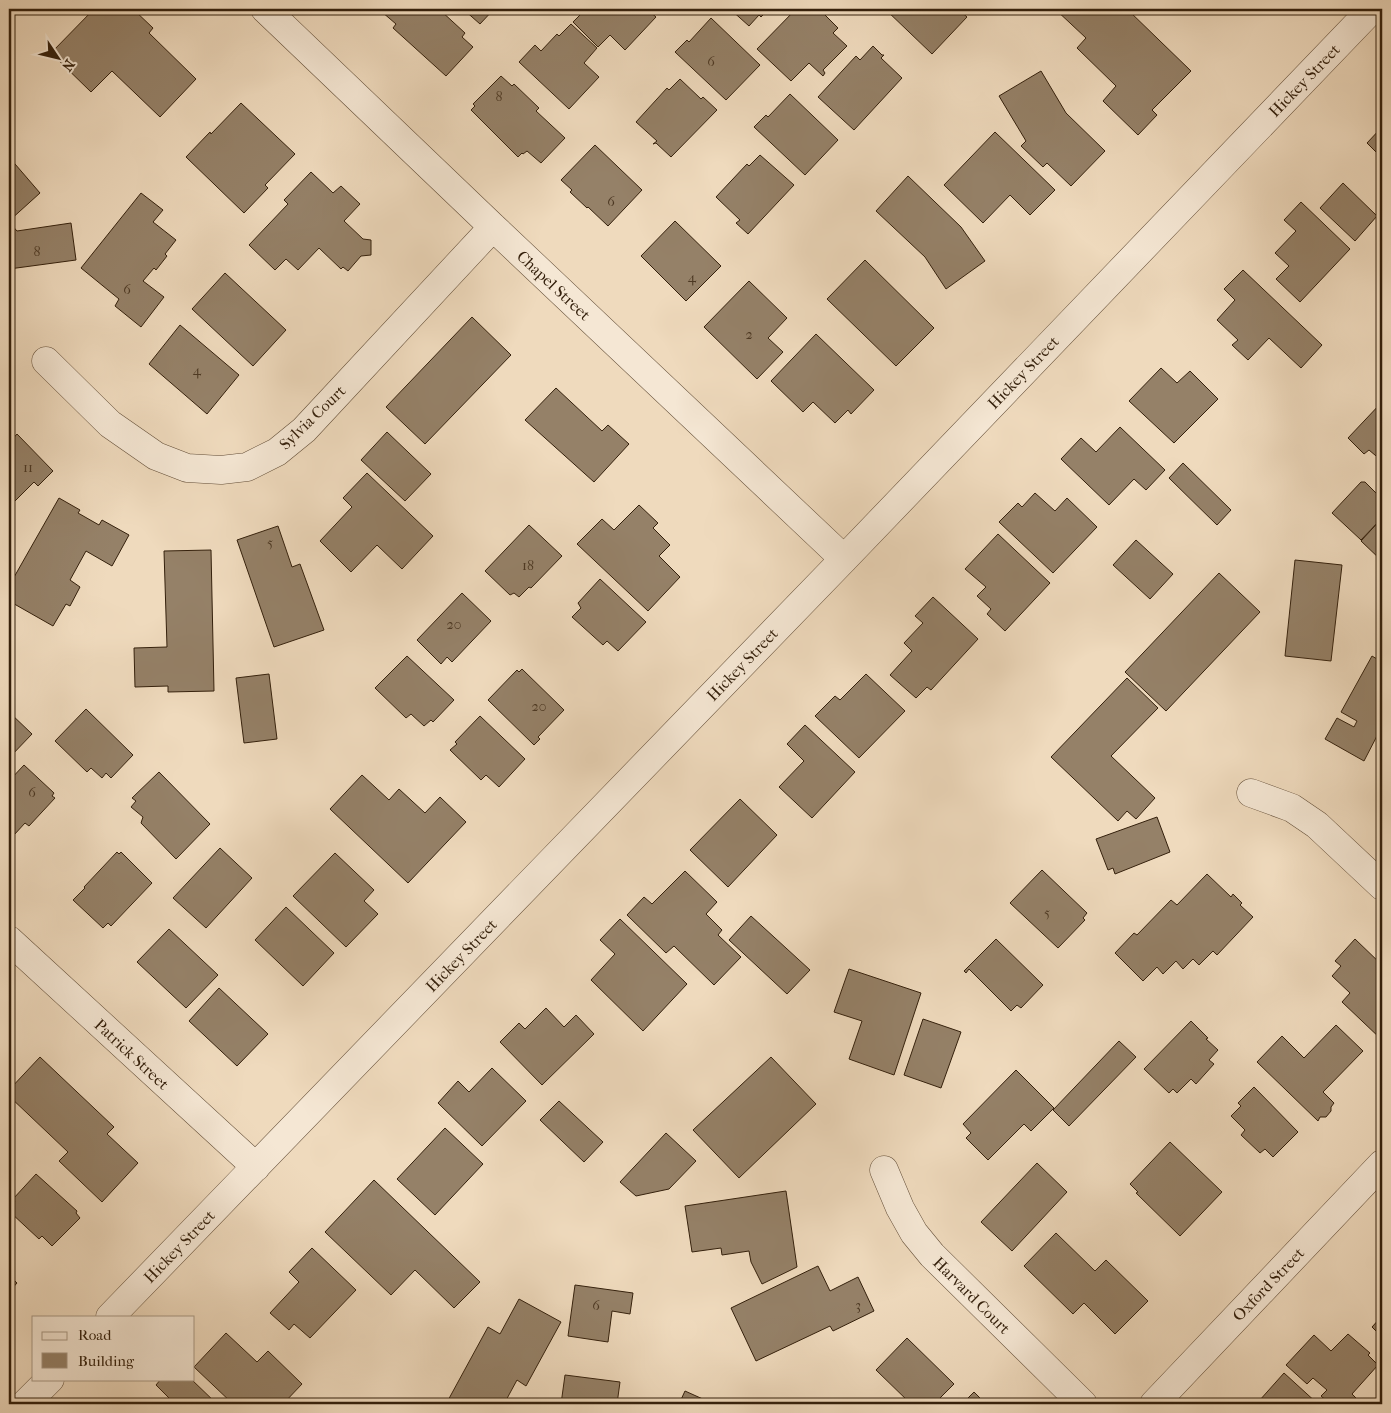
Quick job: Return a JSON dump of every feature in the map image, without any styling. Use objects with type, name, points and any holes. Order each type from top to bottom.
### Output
[{"type":"street","name":"Chapel Street","points":[[265,9],[844,559]]},
{"type":"street","name":"Hickey Street","points":[[111,1316],[844,559],[1372,9]]},
{"type":"street","name":"Sylvia Court","points":[[46,361],[110,424],[156,456],[187,468],[221,470],[247,467],[277,452],[304,430],[493,227]]},
{"type":"street","points":[[1252,793],[1292,808],[1317,825],[1382,886]]},
{"type":"street","name":"Patrick Street","points":[[9,940],[256,1167]]},
{"type":"street","name":"Oxford Street","points":[[1154,1404],[1382,1164]]},
{"type":"street","name":"Harvard Court","points":[[884,1170],[900,1208],[914,1233],[932,1255],[1083,1404]]},
{"type":"street","points":[[25,1404],[49,1380]]},
{"type":"building","points":[[94,9],[133,9],[153,28],[149,33],[196,79],[160,117],[112,71],[91,92],[51,53]]},
{"type":"building","points":[[385,9],[431,9],[437,14],[440,10],[465,33],[462,37],[473,47],[446,76],[393,28],[396,24],[382,12]]},
{"type":"building","points":[[463,9],[494,9],[480,24]]},
{"type":"building","points":[[582,9],[647,9],[656,17],[625,50],[610,35],[598,47],[573,22],[584,11]]},
{"type":"building","points":[[730,9],[769,9],[761,17],[759,15],[749,26]]},
{"type":"building","points":[[796,9],[821,9],[838,28],[833,33],[847,46],[823,70],[825,73],[823,76],[809,63],[791,81],[757,49]]},
{"type":"building","points":[[885,9],[958,9],[967,17],[932,54]]},
{"type":"building","points":[[1055,9],[1127,9],[1191,71],[1152,110],[1157,115],[1138,135],[1103,101],[1116,86],[1077,48],[1086,38]]},
{"type":"building","points":[[711,18],[760,65],[726,100],[675,52],[687,40],[689,42]]},
{"type":"building","points":[[571,24],[597,48],[584,63],[599,77],[569,109],[519,62],[535,45],[541,51],[557,34],[559,36]]},
{"type":"building","points":[[873,46],[884,55],[881,58],[902,78],[854,130],[818,97],[856,56],[860,60]]},
{"type":"building","points":[[1041,71],[1066,113],[1105,151],[1071,186],[1047,163],[1043,167],[1021,146],[1026,141],[999,96]]},
{"type":"building","points":[[501,76],[512,86],[514,84],[539,108],[536,111],[565,138],[541,163],[527,151],[518,157],[471,110],[475,106],[473,104]]},
{"type":"building","points":[[680,79],[701,99],[703,97],[717,110],[671,157],[656,143],[653,144],[657,141],[636,122],[667,88],[669,90]]},
{"type":"building","points":[[790,94],[838,140],[805,175],[754,127],[766,115],[768,117]]},
{"type":"building","points":[[241,103],[295,154],[265,185],[268,188],[244,213],[186,157]]},
{"type":"building","points":[[1382,127],[1382,158],[1367,143]]},
{"type":"building","points":[[995,132],[1055,190],[1030,215],[1010,195],[983,223],[944,185]]},
{"type":"building","points":[[595,145],[642,190],[608,226],[570,192],[572,190],[561,180]]},
{"type":"building","points":[[760,155],[794,185],[748,234],[736,223],[740,220],[716,197],[747,164],[749,166]]},
{"type":"building","points":[[9,157],[40,193],[9,221]]},
{"type":"building","points":[[311,172],[333,193],[341,186],[360,204],[344,221],[363,239],[371,240],[371,255],[361,256],[348,271],[343,267],[341,269],[319,248],[298,270],[286,259],[275,270],[249,245],[288,204],[284,200]]},
{"type":"building","points":[[908,176],[961,227],[985,261],[946,289],[925,257],[876,211]]},
{"type":"building","points":[[1343,183],[1377,216],[1355,241],[1320,208]]},
{"type":"building","points":[[141,193],[163,210],[153,222],[176,240],[156,270],[154,268],[143,281],[164,297],[141,327],[115,306],[119,299],[81,268]]},
{"type":"building","points":[[1301,202],[1350,249],[1300,302],[1276,279],[1289,266],[1275,253],[1296,231],[1284,220]]},
{"type":"building","points":[[675,221],[721,266],[686,301],[641,256]]},
{"type":"building","points":[[9,222],[17,231],[71,223],[76,260],[9,269]]},
{"type":"building","points":[[865,260],[934,328],[896,366],[827,299]]},
{"type":"building","points":[[1243,270],[1322,345],[1301,368],[1269,338],[1248,360],[1232,345],[1238,340],[1217,320],[1235,300],[1224,289]]},
{"type":"building","points":[[225,273],[286,330],[253,366],[192,309]]},
{"type":"building","points":[[749,281],[787,318],[768,338],[783,352],[757,379],[704,327]]},
{"type":"building","points":[[472,317],[511,355],[425,444],[386,407]]},
{"type":"building","points":[[180,325],[239,375],[207,414],[149,364]]},
{"type":"building","points":[[816,334],[874,390],[851,414],[848,410],[835,423],[813,402],[803,412],[771,381]]},
{"type":"building","points":[[1161,368],[1177,383],[1190,371],[1218,399],[1174,443],[1129,401]]},
{"type":"building","points":[[556,388],[602,431],[608,425],[629,444],[594,482],[525,420]]},
{"type":"building","points":[[1382,402],[1377,408],[1382,413],[1382,461],[1369,450],[1364,454],[1348,438]]},
{"type":"building","points":[[1120,427],[1165,470],[1146,490],[1134,479],[1109,505],[1061,459],[1081,438],[1096,452]]},
{"type":"building","points":[[387,432],[431,474],[405,501],[361,460]]},
{"type":"building","points":[[17,434],[53,471],[38,486],[34,482],[11,505],[14,508],[9,514],[9,443]]},
{"type":"building","points":[[1183,463],[1231,510],[1217,525],[1169,478]]},
{"type":"building","points":[[367,473],[433,536],[402,569],[377,545],[351,572],[320,541],[352,507],[343,498]]},
{"type":"building","points":[[1361,482],[1365,482],[1382,499],[1382,518],[1361,540],[1332,513]]},
{"type":"building","points":[[1035,493],[1055,511],[1067,498],[1097,527],[1053,573],[999,522],[1018,503],[1022,507]]},
{"type":"building","points":[[59,498],[80,510],[78,513],[99,525],[102,520],[129,535],[112,566],[86,551],[70,580],[80,587],[70,606],[66,604],[53,626],[9,601],[9,586]]},
{"type":"building","points":[[639,505],[658,523],[653,528],[670,545],[659,556],[680,577],[648,611],[577,544],[602,519],[614,530]]},
{"type":"building","points":[[1382,518],[1382,561],[1361,541]]},
{"type":"building","points":[[529,525],[562,556],[531,588],[529,587],[519,597],[514,593],[510,595],[485,571]]},
{"type":"building","points":[[278,526],[292,567],[300,564],[324,630],[274,647],[237,540]]},
{"type":"building","points":[[998,534],[1050,583],[1005,631],[987,614],[991,609],[977,596],[986,587],[965,569]]},
{"type":"building","points":[[1136,540],[1173,574],[1150,599],[1113,565]]},
{"type":"building","points":[[211,550],[214,691],[168,692],[168,686],[135,687],[134,648],[167,647],[164,551]]},
{"type":"building","points":[[1295,560],[1342,565],[1331,661],[1285,656]]},
{"type":"building","points":[[1219,573],[1260,612],[1166,711],[1125,672]]},
{"type":"building","points":[[600,579],[646,622],[618,651],[607,641],[603,645],[572,617],[581,608],[578,603]]},
{"type":"building","points":[[462,593],[491,621],[452,662],[447,657],[441,664],[417,640]]},
{"type":"building","points":[[933,597],[978,639],[931,690],[927,687],[916,698],[890,675],[912,651],[904,643],[923,623],[915,616]]},
{"type":"building","points":[[407,656],[454,700],[433,722],[431,720],[424,726],[411,714],[406,718],[375,688]]},
{"type":"building","points":[[1372,656],[1382,662],[1382,734],[1379,732],[1364,761],[1325,739],[1337,718],[1354,727],[1357,721],[1341,712]]},
{"type":"building","points":[[522,669],[564,710],[538,737],[540,739],[534,745],[488,700],[517,670],[519,672]]},
{"type":"building","points":[[269,674],[277,739],[244,743],[236,678]]},
{"type":"building","points":[[866,674],[905,711],[859,758],[815,716],[835,696],[840,700]]},
{"type":"building","points":[[1127,678],[1158,708],[1111,756],[1155,798],[1136,819],[1127,811],[1118,821],[1051,757]]},
{"type":"building","points":[[86,709],[133,755],[111,778],[106,773],[102,778],[91,768],[87,772],[55,741]]},
{"type":"building","points":[[9,712],[32,734],[9,758]]},
{"type":"building","points":[[480,716],[525,759],[499,787],[486,775],[481,780],[450,750],[457,744],[455,742]]},
{"type":"building","points":[[805,725],[855,772],[812,818],[779,787],[804,761],[787,744]]},
{"type":"building","points":[[24,765],[54,793],[52,796],[55,798],[29,826],[25,823],[14,835],[9,830],[9,781]]},
{"type":"building","points":[[159,772],[210,824],[176,859],[141,823],[143,817],[131,807],[136,801],[132,798]]},
{"type":"building","points":[[362,775],[389,800],[399,789],[425,813],[440,797],[466,822],[408,883],[330,809]]},
{"type":"building","points":[[740,799],[777,835],[728,887],[690,850]]},
{"type":"building","points":[[1157,817],[1170,852],[1115,874],[1113,868],[1108,870],[1096,839]]},
{"type":"building","points":[[220,848],[252,878],[206,928],[173,898]]},
{"type":"building","points":[[117,852],[119,854],[121,852],[152,883],[111,926],[108,923],[103,928],[73,900]]},
{"type":"building","points":[[335,853],[374,890],[364,901],[378,914],[346,947],[293,896]]},
{"type":"building","points":[[1042,870],[1087,913],[1083,918],[1085,920],[1058,948],[1010,903]]},
{"type":"building","points":[[685,871],[717,902],[706,914],[722,930],[718,935],[741,957],[714,985],[674,946],[666,953],[627,915],[644,897],[652,904]]},
{"type":"building","points":[[1207,874],[1231,897],[1233,894],[1242,903],[1240,905],[1253,917],[1217,955],[1213,951],[1199,965],[1193,959],[1183,969],[1176,961],[1163,974],[1157,967],[1143,981],[1115,953],[1134,933],[1137,935],[1171,900],[1177,905]]},
{"type":"building","points":[[286,907],[334,953],[303,986],[255,940]]},
{"type":"building","points":[[751,916],[810,970],[787,994],[729,940]]},
{"type":"building","points":[[620,919],[687,984],[643,1031],[591,980],[615,954],[600,940]]},
{"type":"building","points":[[169,929],[218,975],[186,1008],[137,962]]},
{"type":"building","points":[[996,939],[1043,985],[1021,1008],[1017,1005],[1011,1011],[969,969],[966,973],[964,971]]},
{"type":"building","points":[[1355,939],[1382,965],[1382,1040],[1342,1002],[1350,993],[1332,976],[1341,966],[1335,961]]},
{"type":"building","points":[[849,969],[921,993],[894,1075],[849,1059],[862,1021],[834,1012]]},
{"type":"building","points":[[219,988],[268,1034],[237,1066],[189,1021]]},
{"type":"building","points":[[546,1008],[564,1027],[576,1015],[594,1034],[542,1085],[500,1042],[519,1023],[525,1029]]},
{"type":"building","points":[[923,1019],[961,1032],[941,1088],[904,1075]]},
{"type":"building","points":[[1191,1021],[1218,1050],[1209,1060],[1214,1064],[1196,1084],[1191,1079],[1177,1093],[1173,1089],[1169,1093],[1144,1069]]},
{"type":"building","points":[[1336,1025],[1363,1051],[1323,1092],[1334,1103],[1326,1117],[1320,1117],[1318,1121],[1257,1062],[1282,1036],[1304,1058]]},
{"type":"building","points":[[1119,1041],[1136,1057],[1069,1126],[1053,1110]]},
{"type":"building","points":[[40,1057],[114,1127],[107,1134],[138,1163],[102,1202],[59,1161],[68,1152],[9,1096],[9,1090]]},
{"type":"building","points":[[771,1057],[816,1104],[739,1178],[693,1130]]},
{"type":"building","points":[[492,1068],[526,1101],[482,1146],[438,1103],[458,1081],[469,1092]]},
{"type":"building","points":[[1016,1070],[1054,1108],[1031,1131],[1024,1124],[988,1160],[966,1138],[971,1133],[963,1124]]},
{"type":"building","points":[[1254,1087],[1298,1132],[1273,1157],[1265,1149],[1260,1153],[1241,1135],[1245,1130],[1231,1116],[1241,1106],[1238,1103]]},
{"type":"building","points":[[559,1101],[603,1142],[584,1162],[540,1120]]},
{"type":"building","points":[[445,1128],[483,1164],[435,1215],[397,1179]]},
{"type":"building","points":[[666,1133],[696,1161],[669,1189],[636,1196],[620,1182]]},
{"type":"building","points":[[1170,1142],[1222,1192],[1180,1236],[1136,1193],[1138,1192],[1130,1184]]},
{"type":"building","points":[[1037,1163],[1067,1192],[1012,1251],[981,1222]]},
{"type":"building","points":[[36,1174],[77,1211],[76,1213],[80,1218],[52,1246],[42,1236],[39,1239],[10,1212],[13,1209],[10,1207],[15,1201],[13,1199]]},
{"type":"building","points":[[374,1180],[480,1282],[454,1308],[415,1270],[391,1295],[325,1232]]},
{"type":"building","points":[[786,1191],[797,1267],[762,1284],[751,1262],[749,1251],[722,1255],[721,1248],[692,1252],[685,1206]]},
{"type":"building","points":[[1056,1233],[1095,1271],[1106,1260],[1148,1301],[1115,1334],[1084,1303],[1073,1314],[1024,1266]]},
{"type":"building","points":[[312,1248],[356,1290],[310,1338],[294,1324],[289,1330],[270,1313],[299,1282],[289,1272]]},
{"type":"building","points":[[818,1266],[830,1291],[858,1277],[874,1311],[833,1331],[830,1326],[756,1361],[731,1308]]},
{"type":"building","points":[[9,1275],[17,1283],[9,1292]]},
{"type":"building","points":[[575,1285],[633,1293],[630,1314],[612,1311],[608,1342],[568,1336]]},
{"type":"building","points":[[519,1299],[561,1322],[526,1386],[517,1380],[504,1404],[446,1404],[488,1327],[500,1334]]},
{"type":"building","points":[[1382,1316],[1382,1337],[1372,1327]]},
{"type":"building","points":[[226,1333],[257,1362],[268,1351],[302,1384],[283,1404],[233,1404],[195,1366]]},
{"type":"building","points":[[1348,1334],[1370,1353],[1368,1355],[1378,1365],[1352,1394],[1357,1399],[1353,1404],[1330,1404],[1321,1396],[1327,1390],[1313,1378],[1307,1384],[1286,1365],[1314,1335],[1331,1351]]},
{"type":"building","points":[[907,1338],[954,1384],[934,1404],[911,1404],[876,1370]]},
{"type":"building","points":[[1284,1373],[1318,1404],[1263,1404],[1259,1401]]},
{"type":"building","points":[[565,1375],[620,1382],[617,1404],[561,1404]]},
{"type":"building","points":[[160,1380],[192,1380],[217,1404],[166,1404],[171,1400],[156,1385]]},
{"type":"building","points":[[685,1391],[705,1400],[703,1404],[679,1404]]},
{"type":"building","points":[[974,1392],[986,1404],[962,1404]]}]
